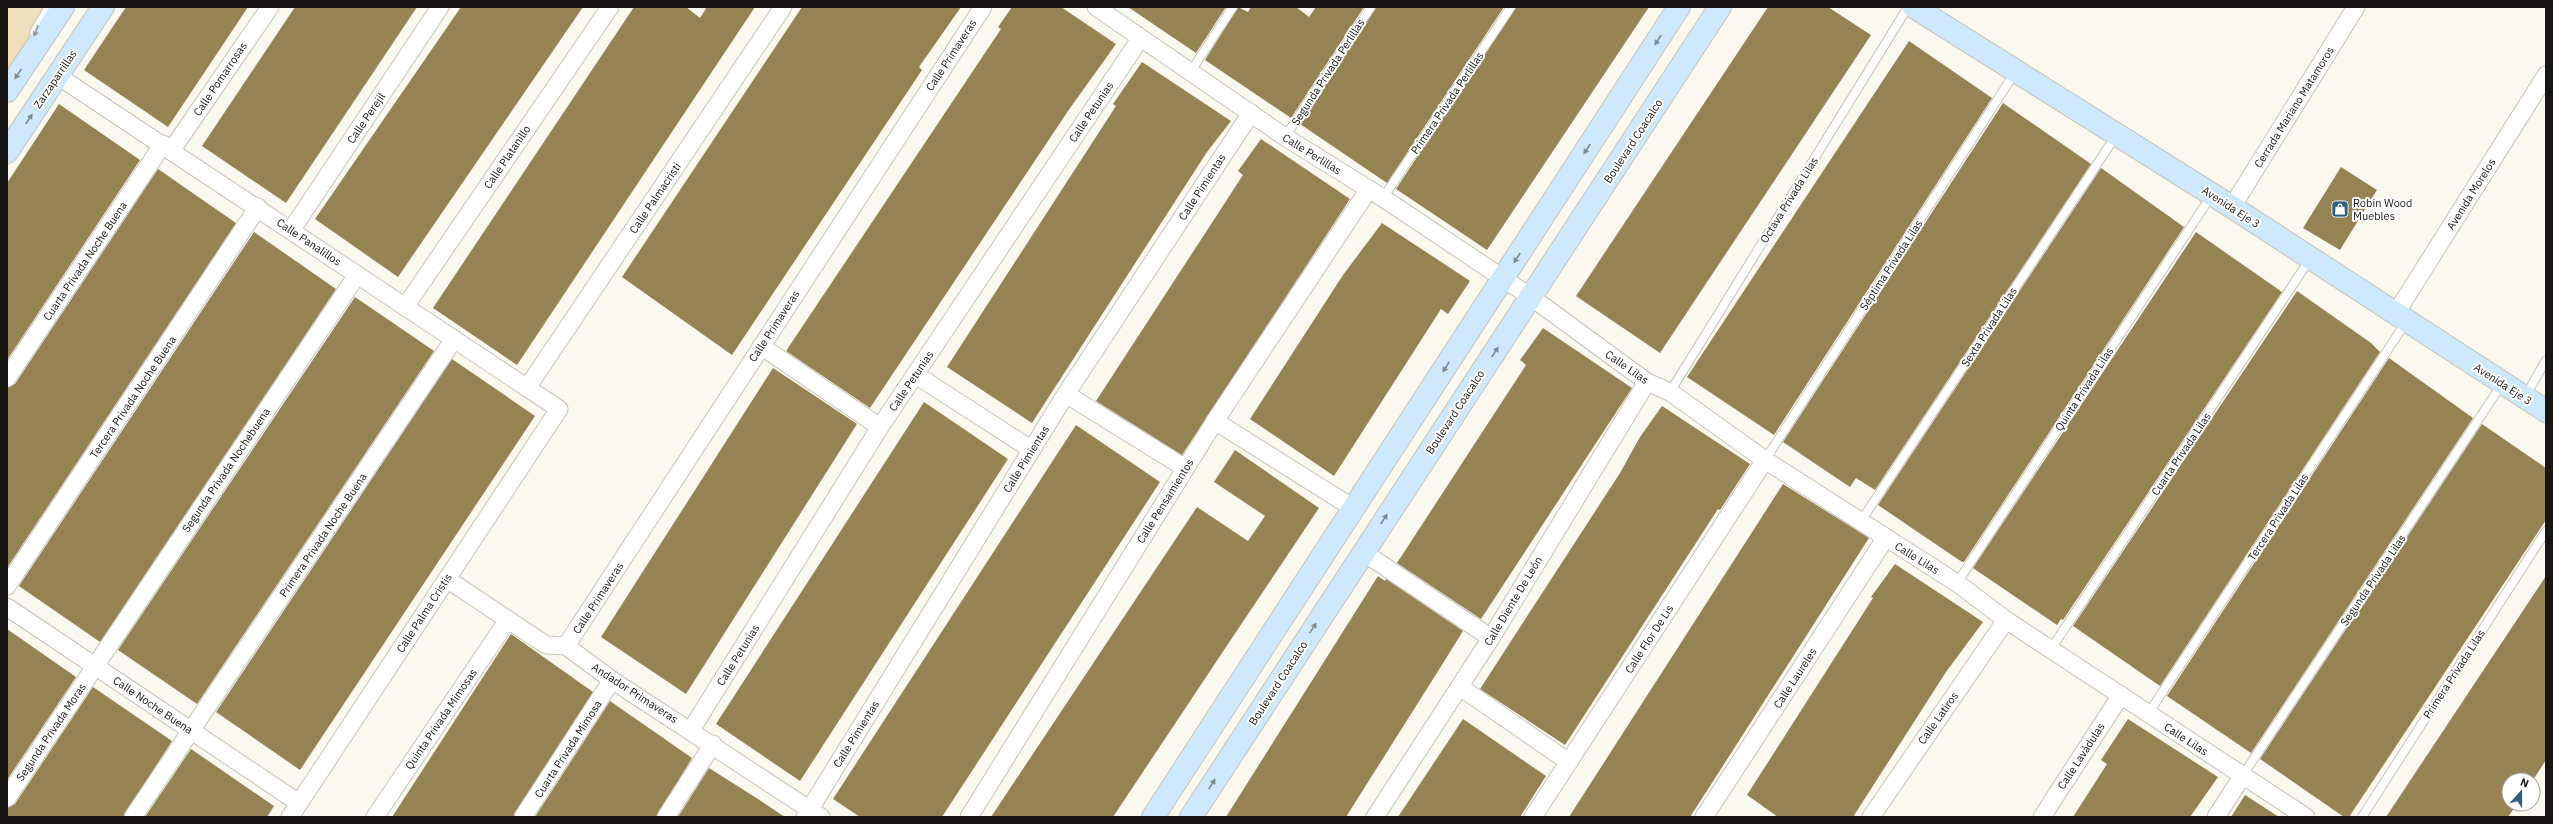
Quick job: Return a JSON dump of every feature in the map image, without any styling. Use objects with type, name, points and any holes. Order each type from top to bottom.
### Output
[{"type":"main road","points":[[7,91],[63,7]]},
{"type":"main road","name":"Zarzaparrillas","points":[[7,152],[103,7]]},
{"type":"main road","points":[[1153,817],[1353,508],[1504,279],[1679,7]]},
{"type":"main road","name":"Boulevard Coacalco","points":[[1191,817],[1720,7]]},
{"type":"main road","name":"Avenida Eje 3","points":[[1914,7],[2117,134],[2546,411]]},
{"type":"street","name":"Calle Pomarrosas","points":[[167,148],[270,7]]},
{"type":"street","name":"Calle Perejil","points":[[292,229],[440,7]]},
{"type":"street","name":"Calle Platanillo","points":[[405,306],[610,7]]},
{"type":"street","name":"Calle Palmacristi","points":[[527,388],[784,7]]},
{"type":"street","name":"Calle Primaveras","points":[[566,646],[983,7]]},
{"type":"street","name":"Calle Perlillas","points":[[1096,7],[1140,39],[1191,71],[1286,137],[1383,198],[1531,297]]},
{"type":"street","name":"Cerrada Mariano Matamoros","points":[[2232,208],[2356,7]]},
{"type":"street","name":"Calle Petunias","points":[[691,730],[880,427],[1140,39]]},
{"type":"street","name":"Avenida Morelos","points":[[2401,317],[2546,75]]},
{"type":"street","name":"Calle Panalillos","points":[[58,76],[292,229],[357,275],[559,409]]},
{"type":"street","name":"Calle Pimientas","points":[[812,814],[1066,394],[1251,113]]},
{"type":"street","name":"Cuarta Privada Noche Buena","points":[[7,378],[167,148]]},
{"type":"street","name":"Calle Pensamientos","points":[[969,817],[1185,468],[1369,189]]},
{"type":"street","name":"Tercera Privada Noche Buena","points":[[7,586],[258,207]]},
{"type":"street","name":"Segunda Privada Nochebuena","points":[[95,666],[357,275]]},
{"type":"street","name":"Calle Lilas","points":[[1531,297],[1647,382],[1670,392],[1765,460],[1861,521],[1885,539],[1957,583],[2006,620],[2306,817]]},
{"type":"street","name":"Primera Privada Noche Buena","points":[[133,817],[454,339]]},
{"type":"street","points":[[761,346],[880,427]]},
{"type":"street","points":[[916,374],[1032,450]]},
{"type":"street","name":"Calle Diente De León","points":[[1374,817],[1491,638],[1647,382]]},
{"type":"street","points":[[1066,394],[1185,468]]},
{"type":"street","name":"Calle Palma Cristis","points":[[294,810],[559,409]]},
{"type":"street","points":[[1215,421],[1353,508]]},
{"type":"street","name":"Calle Flor De Lis","points":[[1535,817],[1569,762],[1765,460]]},
{"type":"street","name":"Calle Laureles","points":[[1704,817],[1885,539]]},
{"type":"street","points":[[1363,552],[1491,638]]},
{"type":"street","points":[[447,579],[546,645],[566,646]]},
{"type":"street","name":"Calle Noche Buena","points":[[7,607],[191,731],[294,810]]},
{"type":"street","name":"Quinta Privada Mimosas","points":[[375,817],[507,620]]},
{"type":"street","name":"Calle Latiros","points":[[1871,817],[2006,620]]},
{"type":"street","name":"Andador Primaveras","points":[[566,646],[612,680],[713,744],[812,814]]},
{"type":"street","name":"Segunda Privada Moras","points":[[7,798],[95,666]]},
{"type":"street","name":"Cuarta Privada Mimosa","points":[[523,817],[612,680]]},
{"type":"street","points":[[1460,687],[1569,762]]},
{"type":"street","name":"Calle Lavádulas","points":[[2042,817],[2121,695]]},
{"type":"street","points":[[666,817],[713,744]]},
{"type":"street","points":[[2216,817],[2243,775]]},
{"type":"lane","points":[[30,57],[35,30],[49,7]]},
{"type":"lane","points":[[1191,71],[1233,7]]},
{"type":"lane","name":"Segunda Privada Perlillas","points":[[1286,137],[1371,7]]},
{"type":"lane","name":"Primera Privada Perlillas","points":[[1383,198],[1511,7]]},
{"type":"lane","name":"Octava Privada Lilas","points":[[1670,392],[1908,7]]},
{"type":"lane","name":"Séptima Privada Lilas","points":[[1765,460],[2016,70]]},
{"type":"lane","name":"Sexta Privada Lilas","points":[[1861,521],[2117,134]]},
{"type":"lane","name":"Quinta Privada Lilas","points":[[1957,583],[2212,195]]},
{"type":"lane","name":"Cuarta Privada Lilas","points":[[2051,649],[2310,259]]},
{"type":"lane","name":"Tercera Privada Lilas","points":[[2148,714],[2401,317]]},
{"type":"lane","points":[[2524,398],[2546,360]]},
{"type":"lane","name":"Segunda Privada Lilas","points":[[2243,775],[2502,384]]},
{"type":"lane","name":"Primera Privada Lilas","points":[[2362,817],[2546,531]]},
{"type":"shaded area","points":[[7,7],[62,7],[7,88]]},
{"type":"building","points":[[126,7],[248,7],[168,127],[84,70]]},
{"type":"building","points":[[295,7],[417,7],[286,203],[202,146]]},
{"type":"building","points":[[461,7],[583,7],[398,277],[315,219]]},
{"type":"building","points":[[634,7],[686,7],[700,18],[707,7],[755,7],[517,365],[433,308]]},
{"type":"building","points":[[802,7],[961,7],[919,67],[922,70],[732,355],[622,277]]},
{"type":"building","points":[[1012,7],[1061,7],[1116,44],[1068,111],[870,408],[786,351],[1001,29],[998,27]]},
{"type":"building","points":[[1128,7],[1226,7],[1196,53]]},
{"type":"building","points":[[1238,7],[1248,12],[1251,7],[1296,7],[1309,17],[1316,7],[1364,7],[1291,118],[1205,60]]},
{"type":"building","points":[[1376,7],[1504,7],[1387,183],[1300,124]]},
{"type":"building","points":[[1516,7],[1649,7],[1487,250],[1396,189]]},
{"type":"building","points":[[1768,7],[1828,7],[1871,35],[1660,353],[1576,296]]},
{"type":"building","points":[[1909,41],[1992,98],[1774,435],[1687,377]]},
{"type":"building","points":[[1142,62],[1231,121],[1207,152],[1032,423],[947,367],[1116,106],[1113,104]]},
{"type":"building","points":[[2003,103],[2091,164],[1875,490],[1856,478],[1850,487],[1783,442]]},
{"type":"building","points":[[59,104],[140,160],[7,360],[7,183]]},
{"type":"building","points":[[1261,139],[1350,199],[1182,455],[1096,401],[1243,175],[1238,171]]},
{"type":"building","name":"Robin Wood Muebles","points":[[2341,167],[2377,190],[2340,250],[2303,228]]},
{"type":"building","points":[[2101,168],[2184,227],[1964,562],[1962,562],[1878,505]]},
{"type":"building","points":[[158,169],[236,223],[7,568],[7,388],[15,384]]},
{"type":"building","points":[[1382,223],[1470,281],[1448,314],[1441,309],[1334,476],[1250,419],[1343,275]]},
{"type":"building","points":[[254,232],[336,289],[100,642],[19,586]]},
{"type":"building","points":[[2196,232],[2282,292],[2063,620],[2061,619],[2057,625],[1973,568]]},
{"type":"building","points":[[2297,291],[2371,343],[2380,352],[2160,686],[2073,626]]},
{"type":"building","points":[[355,297],[434,351],[197,704],[118,650]]},
{"type":"building","points":[[1543,328],[1632,388],[1481,619],[1397,563],[1526,365],[1520,360]]},
{"type":"building","points":[[2389,358],[2473,418],[2251,753],[2167,696]]},
{"type":"building","points":[[452,359],[535,416],[300,770],[216,712]]},
{"type":"building","points":[[773,368],[857,424],[686,694],[601,637]]},
{"type":"building","points":[[924,402],[1008,459],[800,781],[716,724]]},
{"type":"building","points":[[1662,406],[1750,464],[1720,510],[1718,509],[1565,745],[1480,689],[1620,473],[1640,437]]},
{"type":"building","points":[[2482,424],[2546,468],[2546,520],[2349,817],[2344,817],[2260,759]]},
{"type":"building","points":[[1076,425],[1160,482],[942,817],[860,817],[833,799]]},
{"type":"building","points":[[1235,450],[1319,508],[1113,817],[991,817],[1197,507],[1248,541],[1265,516],[1214,482]]},
{"type":"building","points":[[1783,484],[1869,538],[1710,786],[1690,817],[1569,817]]},
{"type":"building","points":[[1895,564],[1983,622],[1946,672],[1853,817],[1778,817],[1747,795],[1873,598],[1871,597]]},
{"type":"building","points":[[1378,576],[1385,581],[1386,579],[1463,631],[1440,668],[1346,817],[1226,817]]},
{"type":"building","points":[[2546,576],[2546,760],[2538,772],[2501,772],[2501,812],[2511,812],[2508,817],[2386,817]]},
{"type":"building","points":[[7,629],[76,677],[7,780]]},
{"type":"building","points":[[511,634],[593,692],[513,817],[392,817]]},
{"type":"building","points":[[93,687],[172,741],[123,817],[7,817],[7,808],[15,804]]},
{"type":"building","points":[[610,701],[692,758],[656,817],[535,817]]},
{"type":"building","points":[[1463,719],[1546,776],[1520,817],[1398,817]]},
{"type":"building","points":[[2128,719],[2218,777],[2190,817],[2073,817],[2107,764],[2101,760]]},
{"type":"building","points":[[191,749],[274,806],[267,817],[145,817]]},
{"type":"building","points":[[709,768],[758,799],[785,817],[678,817]]},
{"type":"building","points":[[2245,795],[2279,817],[2231,817]]},
{"type":"place","name":"Robin Wood Muebles","points":[[2340,209]]}]
